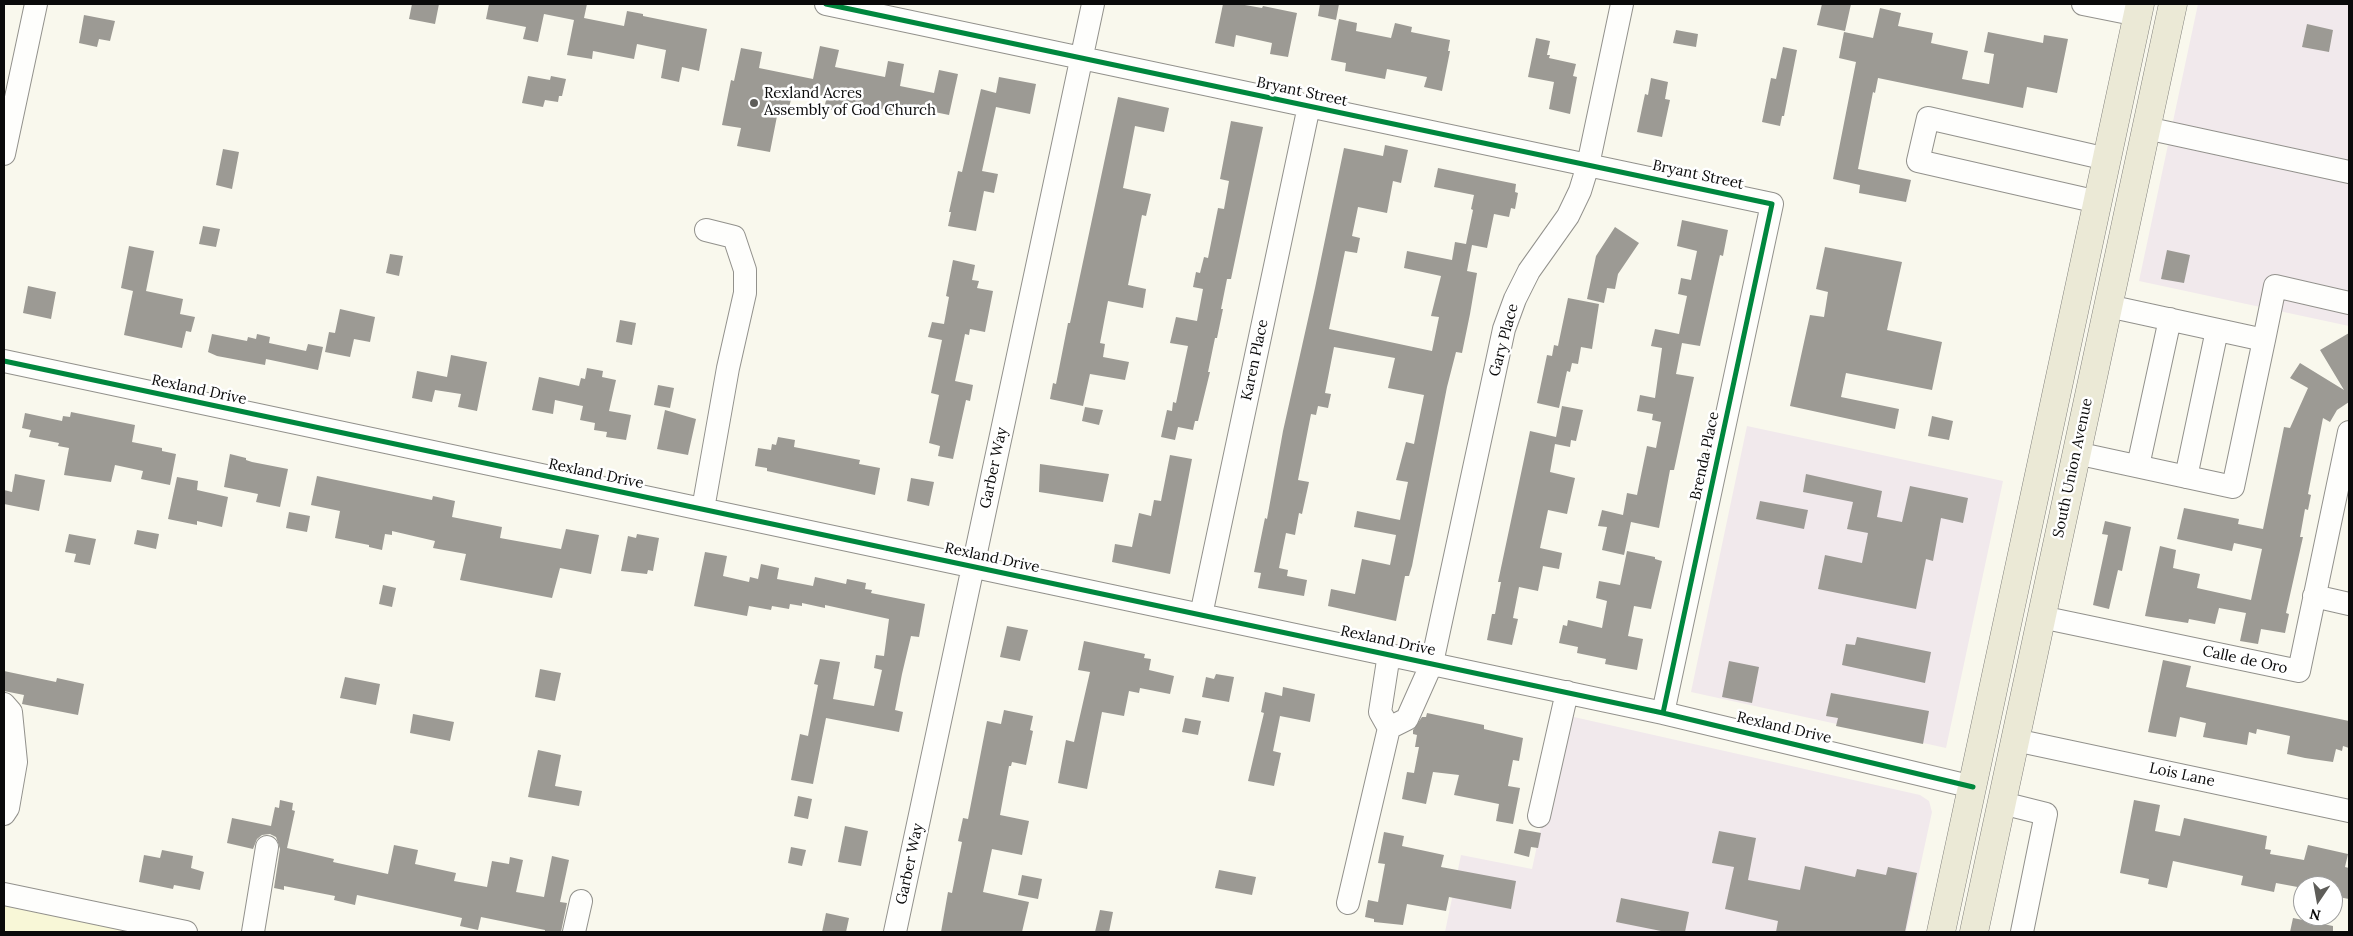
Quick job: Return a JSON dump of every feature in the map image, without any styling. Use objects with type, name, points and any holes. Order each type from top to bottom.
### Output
[{"type":"main road","name":"South Union Avenue","points":[[1974,932],[2173,4]]},
{"type":"main road","name":"South Union Avenue","points":[[1942,932],[2139,10]]},
{"type":"main road","points":[[2126,224],[2122,174],[2147,51],[2147,34],[2139,10]]},
{"type":"main road","points":[[2002,804],[1994,799],[1992,775],[2019,641],[2014,590]]},
{"type":"main road","points":[[1958,932],[1983,814],[1981,793],[1973,786]]},
{"type":"street","points":[[4,154],[36,4]]},
{"type":"street","name":"Bryant Street","points":[[826,4],[1772,204]]},
{"type":"street","name":"Garber Way","points":[[895,932],[1093,4]]},
{"type":"street","name":"Gary Place","points":[[1389,728],[1407,719],[1432,663],[1504,329],[1515,299],[1529,271],[1568,216],[1580,191],[1588,165],[1622,4]]},
{"type":"street","points":[[2083,4],[2139,10]]},
{"type":"street","name":"Karen Place","points":[[1201,614],[1310,106]]},
{"type":"street","points":[[2098,202],[1918,161],[1928,118],[2107,158]]},
{"type":"street","points":[[2146,128],[2349,172]]},
{"type":"street","name":"Brenda Place","points":[[1663,712],[1772,204]]},
{"type":"street","points":[[703,509],[728,368],[745,293],[745,270],[734,237],[706,230]]},
{"type":"street","points":[[2076,453],[2232,487],[2275,286],[2349,303]]},
{"type":"street","points":[[2108,306],[2264,340]]},
{"type":"street","points":[[2138,466],[2170,319]]},
{"type":"street","points":[[2186,477],[2217,330]]},
{"type":"street","name":"Rexland Drive","points":[[4,361],[1663,712],[1973,786]]},
{"type":"street","name":"Calle de Oro","points":[[2041,617],[2299,671],[2349,432]]},
{"type":"street","points":[[2314,596],[2349,604]]},
{"type":"street","points":[[1348,903],[1389,728],[1380,712],[1389,654]]},
{"type":"street","points":[[1539,816],[1567,692]]},
{"type":"street","points":[[4,704],[11,712],[16,762],[8,808],[4,814]]},
{"type":"street","name":"Lois Lane","points":[[2015,740],[2349,811]]},
{"type":"street","points":[[2002,804],[2046,814],[2022,932]]},
{"type":"street","points":[[253,932],[267,847]]},
{"type":"street","points":[[4,894],[186,932]]},
{"type":"street","points":[[574,932],[581,901]]},
{"type":"shaded area","points":[[2198,4],[2349,4],[2349,326],[2139,281]]},
{"type":"shaded area","points":[[1747,426],[2003,481],[1946,748],[1691,692]]},
{"type":"shaded area","points":[[1565,715],[1920,795],[1929,801],[1932,812],[1906,932],[1445,932],[1461,855],[1532,869]]},
{"type":"green space","points":[[4,894],[172,932],[4,932]]},
{"type":"building","points":[[412,4],[439,4],[435,24],[409,19]]},
{"type":"building","points":[[489,4],[587,4],[584,18],[624,26],[627,11],[707,29],[699,71],[682,67],[679,82],[661,78],[666,50],[637,44],[634,59],[593,51],[592,59],[567,55],[574,20],[544,14],[538,42],[523,39],[526,27],[486,19]]},
{"type":"building","points":[[1223,4],[1239,4],[1262,8],[1263,6],[1297,13],[1288,57],[1270,54],[1272,43],[1236,35],[1234,47],[1215,43]]},
{"type":"building","points":[[1320,4],[1339,4],[1336,20],[1318,16]]},
{"type":"building","points":[[1822,4],[1851,4],[1845,31],[1817,25]]},
{"type":"building","points":[[1880,8],[1901,13],[1898,26],[1933,33],[1931,43],[1968,51],[1962,79],[1989,84],[1994,54],[1984,52],[1988,32],[2043,43],[2044,35],[2068,39],[2057,93],[2027,87],[2023,108],[1878,78],[1875,93],[1873,92],[1858,169],[1911,180],[1906,202],[1859,193],[1860,185],[1833,179],[1856,62],[1839,58],[1844,32],[1873,38]]},
{"type":"building","points":[[84,15],[115,21],[110,41],[99,39],[97,47],[79,43]]},
{"type":"building","points":[[1339,19],[1357,23],[1356,31],[1391,38],[1395,23],[1412,27],[1411,32],[1450,40],[1448,51],[1450,51],[1442,91],[1424,87],[1427,77],[1387,69],[1385,79],[1345,71],[1346,63],[1331,60]]},
{"type":"building","points":[[2307,24],[2333,30],[2329,52],[2302,47]]},
{"type":"building","points":[[1676,30],[1698,34],[1696,47],[1673,43]]},
{"type":"building","points":[[1536,38],[1550,41],[1547,55],[1550,55],[1549,58],[1576,64],[1573,76],[1577,77],[1570,114],[1549,109],[1554,82],[1528,77]]},
{"type":"building","points":[[820,46],[839,50],[835,67],[885,77],[888,61],[904,64],[900,86],[934,93],[939,70],[958,74],[949,115],[896,104],[895,112],[848,102],[846,113],[824,108],[827,97],[793,90],[789,108],[779,106],[770,152],[737,146],[741,128],[722,125],[731,80],[734,81],[741,48],[762,52],[759,68],[813,79]]},
{"type":"building","points":[[1783,47],[1797,50],[1784,116],[1782,116],[1780,126],[1762,122],[1771,78],[1776,79]]},
{"type":"building","points":[[528,76],[550,80],[551,76],[566,79],[562,96],[559,96],[558,102],[545,100],[543,107],[522,103]]},
{"type":"building","points":[[999,77],[1036,84],[1030,114],[996,107],[982,171],[998,174],[994,193],[984,191],[976,231],[948,226],[951,212],[949,212],[958,171],[962,172],[981,89],[996,93]]},
{"type":"building","points":[[1651,78],[1668,82],[1665,99],[1670,100],[1662,137],[1637,132],[1645,94],[1648,95]]},
{"type":"building","points":[[1118,97],[1169,108],[1164,132],[1135,126],[1123,188],[1151,194],[1146,216],[1142,215],[1128,285],[1146,289],[1143,308],[1108,301],[1100,343],[1105,344],[1103,357],[1129,362],[1125,380],[1090,374],[1083,406],[1050,399],[1053,383],[1056,384],[1068,323],[1070,323]]},
{"type":"building","points":[[1231,121],[1263,127],[1231,279],[1227,279],[1221,309],[1223,309],[1198,421],[1195,421],[1193,430],[1178,427],[1175,440],[1161,437],[1167,410],[1172,411],[1173,402],[1176,403],[1188,346],[1170,343],[1176,317],[1197,321],[1203,289],[1193,287],[1196,272],[1200,273],[1204,257],[1208,258],[1218,208],[1224,209],[1229,181],[1220,179]]},
{"type":"building","points":[[1385,145],[1408,150],[1401,183],[1393,181],[1387,213],[1358,207],[1352,236],[1360,238],[1357,253],[1345,251],[1329,329],[1432,351],[1439,317],[1431,316],[1441,276],[1404,268],[1407,251],[1452,260],[1455,242],[1466,244],[1474,195],[1434,187],[1438,168],[1516,184],[1515,192],[1518,193],[1515,209],[1511,208],[1509,217],[1494,214],[1487,248],[1472,245],[1467,271],[1477,273],[1470,314],[1462,353],[1456,352],[1447,387],[1412,566],[1409,576],[1405,576],[1396,621],[1328,606],[1331,589],[1355,594],[1362,559],[1390,565],[1396,535],[1354,527],[1357,511],[1400,520],[1408,482],[1396,480],[1406,442],[1414,444],[1424,395],[1388,388],[1395,358],[1334,347],[1325,393],[1331,394],[1328,408],[1318,406],[1316,415],[1311,414],[1298,480],[1309,482],[1302,514],[1299,513],[1295,535],[1286,533],[1279,568],[1288,570],[1287,576],[1307,580],[1304,596],[1258,588],[1261,573],[1254,572],[1265,518],[1267,519],[1283,431],[1344,148],[1383,156]]},
{"type":"building","points":[[223,149],[239,152],[232,189],[216,185]]},
{"type":"building","points":[[1682,220],[1728,230],[1723,256],[1720,255],[1700,346],[1682,343],[1676,374],[1694,377],[1674,470],[1670,470],[1659,528],[1631,522],[1624,555],[1602,550],[1607,527],[1598,526],[1602,510],[1623,515],[1627,493],[1637,495],[1647,446],[1656,448],[1661,422],[1652,420],[1653,414],[1637,411],[1640,395],[1655,398],[1662,348],[1651,346],[1655,329],[1679,334],[1687,296],[1678,294],[1681,278],[1691,280],[1697,251],[1677,246]]},
{"type":"building","points":[[203,226],[220,229],[216,247],[199,244]]},
{"type":"building","points":[[1615,227],[1639,243],[1618,274],[1615,289],[1607,288],[1604,303],[1587,299],[1596,256]]},
{"type":"building","points":[[129,246],[154,251],[146,291],[183,299],[180,314],[195,317],[191,332],[186,331],[182,348],[124,335],[133,291],[121,288]]},
{"type":"building","points":[[1825,247],[1902,262],[1887,330],[1942,342],[1932,390],[1846,373],[1841,397],[1899,409],[1895,429],[1790,406],[1810,315],[1824,317],[1828,292],[1816,289]]},
{"type":"building","points":[[2167,250],[2190,255],[2184,283],[2161,279]]},
{"type":"building","points":[[390,254],[403,256],[399,276],[386,273]]},
{"type":"building","points":[[953,260],[975,265],[972,280],[979,281],[977,288],[993,291],[985,332],[970,329],[969,335],[965,334],[955,381],[973,385],[970,401],[966,400],[953,459],[938,456],[940,446],[929,443],[939,395],[931,393],[942,340],[928,337],[932,322],[944,324],[949,297],[946,296]]},
{"type":"building","points":[[28,286],[56,292],[51,319],[23,313]]},
{"type":"building","points":[[1568,298],[1599,304],[1592,349],[1581,347],[1578,364],[1572,363],[1570,372],[1567,371],[1559,408],[1537,403],[1547,355],[1552,356],[1554,345],[1558,346]]},
{"type":"building","points":[[340,309],[375,317],[370,342],[354,339],[350,357],[325,352],[329,332],[335,333]]},
{"type":"building","points":[[620,320],[636,323],[632,345],[616,342]]},
{"type":"building","points":[[2349,333],[2349,402],[2337,410],[2330,422],[2323,418],[2308,494],[2311,495],[2308,510],[2305,509],[2300,537],[2303,537],[2286,613],[2289,614],[2285,633],[2261,629],[2258,644],[2240,641],[2246,613],[2219,608],[2215,624],[2189,619],[2188,623],[2145,616],[2160,546],[2176,550],[2173,568],[2200,574],[2197,588],[2251,600],[2262,549],[2234,543],[2232,551],[2177,539],[2184,508],[2239,519],[2238,524],[2263,529],[2284,427],[2290,428],[2308,388],[2290,378],[2300,363],[2344,390],[2320,350]]},
{"type":"building","points":[[212,334],[247,341],[248,337],[256,339],[257,334],[270,337],[269,343],[306,351],[308,344],[323,347],[318,370],[266,359],[265,365],[217,356],[208,352]]},
{"type":"building","points":[[451,355],[487,362],[477,411],[458,407],[461,394],[435,390],[432,402],[412,398],[417,371],[447,377]]},
{"type":"building","points":[[587,368],[603,371],[602,377],[616,380],[609,411],[631,415],[626,440],[606,437],[607,432],[594,430],[595,423],[580,420],[583,406],[555,400],[553,414],[532,410],[539,377],[579,386],[581,378],[585,379]]},
{"type":"building","points":[[658,385],[674,388],[670,408],[654,405]]},
{"type":"building","points":[[1562,406],[1583,410],[1576,441],[1571,440],[1570,447],[1555,444],[1550,472],[1575,478],[1567,514],[1548,510],[1540,548],[1562,553],[1559,569],[1543,566],[1538,591],[1519,587],[1513,618],[1518,619],[1512,645],[1487,640],[1492,614],[1495,614],[1501,582],[1498,582],[1530,431],[1556,437]]},
{"type":"building","points":[[1085,407],[1103,410],[1099,425],[1082,421]]},
{"type":"building","points":[[665,410],[696,419],[688,455],[657,449]]},
{"type":"building","points":[[71,412],[135,425],[132,442],[162,448],[162,451],[176,454],[170,485],[141,479],[143,471],[115,465],[111,482],[64,475],[69,448],[58,446],[59,443],[29,437],[31,430],[22,428],[25,413],[62,421],[63,416],[70,417]]},
{"type":"building","points":[[1932,416],[1953,421],[1949,440],[1928,436]]},
{"type":"building","points":[[778,437],[795,440],[794,447],[860,460],[859,464],[880,468],[875,495],[767,471],[767,468],[755,466],[758,448],[771,450],[772,444],[776,445]]},
{"type":"building","points":[[230,454],[246,458],[246,460],[252,462],[288,469],[280,507],[256,502],[258,494],[224,487]]},
{"type":"building","points":[[1170,455],[1192,459],[1170,574],[1112,562],[1115,544],[1132,547],[1139,513],[1151,516],[1154,500],[1161,501]]},
{"type":"building","points":[[1040,464],[1109,474],[1103,502],[1039,492]]},
{"type":"building","points":[[15,474],[45,480],[39,511],[4,504],[4,490],[12,492]]},
{"type":"building","points":[[1806,474],[1882,491],[1877,517],[1902,522],[1910,486],[1968,498],[1963,523],[1941,518],[1933,561],[1926,559],[1916,609],[1818,589],[1825,555],[1862,563],[1868,533],[1847,529],[1853,502],[1803,492]]},
{"type":"building","points":[[317,476],[432,500],[433,496],[455,501],[452,517],[502,527],[500,538],[561,549],[566,529],[599,535],[591,574],[560,568],[552,598],[460,580],[466,554],[433,548],[435,541],[392,531],[392,535],[385,534],[382,550],[369,547],[369,545],[335,538],[340,511],[311,505]]},
{"type":"building","points":[[177,477],[198,481],[197,490],[228,497],[222,527],[197,521],[197,525],[168,519]]},
{"type":"building","points":[[911,478],[934,482],[929,506],[907,501]]},
{"type":"building","points":[[1760,501],[1808,510],[1804,529],[1756,519]]},
{"type":"building","points":[[289,512],[310,516],[307,532],[286,528]]},
{"type":"building","points":[[2105,521],[2131,527],[2122,571],[2118,570],[2109,609],[2093,605],[2108,535],[2102,534]]},
{"type":"building","points":[[137,530],[159,534],[156,549],[134,544]]},
{"type":"building","points":[[69,534],[96,539],[90,565],[74,562],[76,554],[65,552]]},
{"type":"building","points":[[637,534],[659,538],[653,571],[648,570],[647,574],[621,571],[628,536],[636,538]]},
{"type":"building","points":[[1627,551],[1655,557],[1655,559],[1662,561],[1651,609],[1634,606],[1628,636],[1643,639],[1637,670],[1605,664],[1606,659],[1577,653],[1578,647],[1559,643],[1563,625],[1567,626],[1568,620],[1602,628],[1607,601],[1596,598],[1599,581],[1620,585]]},
{"type":"building","points":[[705,552],[727,556],[723,576],[749,582],[750,577],[758,579],[761,564],[779,568],[777,579],[813,586],[815,577],[846,584],[847,579],[866,583],[865,589],[872,590],[871,593],[925,604],[919,637],[911,636],[902,674],[895,710],[903,712],[899,732],[826,718],[813,784],[791,780],[800,734],[808,736],[818,685],[814,684],[820,659],[840,662],[833,699],[874,706],[882,670],[874,668],[876,655],[884,656],[889,619],[825,605],[825,608],[802,603],[802,606],[790,604],[789,609],[772,606],[771,610],[749,606],[747,616],[694,606]]},
{"type":"building","points":[[383,585],[396,588],[392,607],[379,604]]},
{"type":"building","points":[[1007,626],[1028,630],[1020,661],[1000,657]]},
{"type":"building","points":[[1857,637],[1931,652],[1925,683],[1842,665],[1846,644],[1855,645]]},
{"type":"building","points":[[1084,641],[1145,654],[1144,658],[1151,659],[1149,670],[1174,676],[1170,694],[1140,688],[1139,693],[1129,691],[1124,716],[1102,712],[1087,789],[1058,783],[1066,740],[1074,742],[1090,672],[1078,670]]},
{"type":"building","points":[[2163,660],[2191,666],[2186,687],[2349,721],[2349,748],[2343,746],[2342,751],[2336,749],[2333,762],[2305,758],[2287,754],[2290,736],[2257,729],[2256,734],[2249,732],[2247,745],[2203,737],[2206,723],[2180,717],[2176,737],[2148,732]]},
{"type":"building","points":[[1729,661],[1759,667],[1752,703],[1722,697]]},
{"type":"building","points":[[540,669],[561,673],[555,701],[535,697]]},
{"type":"building","points":[[4,671],[56,682],[57,678],[84,684],[78,715],[22,704],[24,695],[4,691]]},
{"type":"building","points":[[1216,674],[1234,677],[1229,702],[1202,697],[1206,677],[1214,679]]},
{"type":"building","points":[[345,677],[380,684],[376,705],[340,698]]},
{"type":"building","points":[[1283,687],[1315,694],[1310,722],[1280,716],[1273,751],[1281,753],[1274,786],[1248,781],[1264,713],[1261,712],[1265,692],[1282,696]]},
{"type":"building","points":[[1831,693],[1929,711],[1923,744],[1836,726],[1838,718],[1826,716]]},
{"type":"building","points":[[1004,710],[1033,716],[1030,730],[1033,731],[1026,765],[1012,762],[1011,766],[1009,766],[1000,815],[1029,821],[1022,855],[992,849],[983,892],[1029,902],[1022,932],[941,932],[948,892],[952,893],[962,842],[958,841],[963,818],[968,819],[987,721],[1001,724]]},
{"type":"building","points":[[1427,713],[1484,725],[1484,729],[1523,738],[1519,761],[1513,760],[1508,786],[1520,788],[1513,824],[1496,821],[1499,804],[1454,795],[1459,775],[1433,772],[1426,804],[1402,799],[1407,772],[1414,773],[1419,747],[1415,747],[1417,735],[1413,734],[1413,730],[1422,717],[1426,717]]},
{"type":"building","points":[[413,714],[454,722],[450,741],[410,733]]},
{"type":"building","points":[[1185,718],[1201,721],[1198,735],[1182,732]]},
{"type":"building","points":[[538,750],[561,755],[555,786],[582,791],[579,806],[528,797]]},
{"type":"building","points":[[798,796],[812,799],[808,819],[794,816]]},
{"type":"building","points":[[280,800],[293,803],[292,810],[295,811],[287,848],[334,859],[333,862],[388,874],[394,845],[418,850],[415,864],[456,873],[454,881],[487,887],[492,861],[509,864],[510,857],[523,860],[516,892],[544,897],[552,856],[569,860],[560,902],[567,903],[561,932],[545,932],[545,930],[481,917],[478,930],[460,926],[462,918],[357,895],[355,905],[334,900],[335,896],[284,886],[284,890],[274,888],[280,849],[276,837],[270,834],[262,835],[257,839],[253,849],[227,843],[232,818],[271,826],[275,807],[279,808]]},
{"type":"building","points":[[2134,800],[2160,805],[2155,831],[2180,836],[2184,818],[2267,836],[2265,849],[2271,850],[2270,854],[2304,860],[2308,845],[2348,854],[2345,867],[2349,868],[2349,899],[2343,898],[2343,876],[2293,876],[2293,886],[2276,883],[2274,892],[2241,885],[2243,876],[2173,861],[2167,888],[2148,884],[2149,879],[2120,873]]},
{"type":"building","points":[[845,826],[868,831],[861,866],[838,862]]},
{"type":"building","points":[[1519,829],[1541,833],[1538,848],[1531,847],[1529,857],[1514,853]]},
{"type":"building","points":[[1719,831],[1756,838],[1748,880],[1800,890],[1805,866],[1855,877],[1857,869],[1886,875],[1888,867],[1917,873],[1905,932],[1776,932],[1778,921],[1725,909],[1734,867],[1712,863]]},
{"type":"building","points":[[1384,832],[1404,836],[1402,846],[1444,855],[1441,867],[1516,881],[1511,909],[1449,897],[1446,911],[1407,904],[1403,925],[1374,922],[1374,919],[1365,917],[1368,900],[1378,902],[1385,864],[1378,863]]},
{"type":"building","points":[[791,847],[806,850],[802,866],[788,863]]},
{"type":"building","points":[[162,850],[193,856],[191,868],[204,872],[200,890],[174,885],[173,889],[139,882],[144,855],[160,858]]},
{"type":"building","points":[[1219,870],[1256,877],[1252,895],[1215,888]]},
{"type":"building","points":[[1022,875],[1042,879],[1038,899],[1018,895]]},
{"type":"building","points":[[1621,898],[1689,912],[1685,932],[1666,932],[1616,922]]},
{"type":"building","points":[[1100,910],[1113,912],[1109,932],[1095,932]]},
{"type":"building","points":[[826,913],[849,918],[846,932],[822,932]]},
{"type":"building","points":[[2293,918],[2293,926],[2333,926],[2333,932],[2290,932]]},
{"type":"cycle path","points":[[826,4],[1772,204],[1663,713]]},
{"type":"cycle path","points":[[4,361],[1663,713],[1973,787]]},
{"type":"place","name":"Rexland Acres Assembly of God Church","points":[[754,103]]}]
